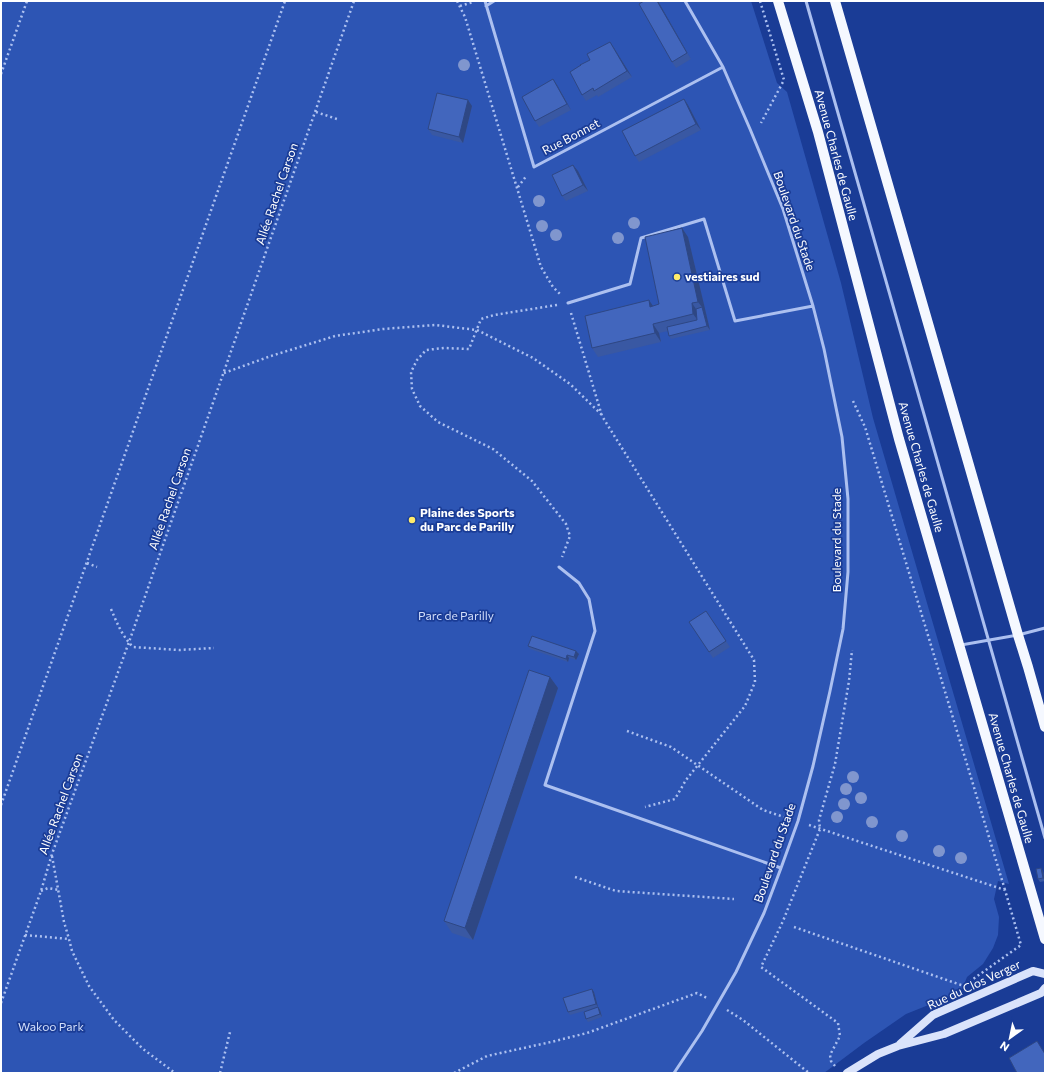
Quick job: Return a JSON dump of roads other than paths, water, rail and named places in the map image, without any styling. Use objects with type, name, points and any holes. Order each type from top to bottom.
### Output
[{"type":"main road","name":"Avenue Charles de Gaulle","points":[[778,1],[818,132],[899,439],[1045,939]]},
{"type":"main road","points":[[835,1],[1045,727]]},
{"type":"street","name":"Rue du Clos Verger","points":[[898,1046],[933,1015],[1033,971],[1045,974]]},
{"type":"street","name":"Rue du Clos Verger","points":[[847,1073],[878,1054],[898,1046],[944,1034],[1041,993],[1045,988]]},
{"type":"lane","points":[[485,1],[486,6],[494,1]]},
{"type":"lane","name":"Boulevard du Stade","points":[[674,1073],[718,1004],[750,943],[764,913],[798,821],[813,766],[843,629],[848,572],[848,499],[842,437],[824,349],[813,306],[783,209],[750,129],[723,68],[685,1]]},
{"type":"lane","points":[[806,1],[1045,838]]},
{"type":"lane","name":"Rue Bonnet","points":[[486,6],[534,166],[723,68]]},
{"type":"lane","points":[[568,303],[630,284],[641,238],[704,219],[735,321],[813,306]]},
{"type":"lane","points":[[559,567],[579,583],[589,599],[595,631],[544,785],[781,868]]},
{"type":"lane","points":[[959,646],[1018,635],[1045,628]]},
{"type":"place","name":"vestiaires sud","points":[[677,277]]},
{"type":"place","name":"Plaine des Sports du Parc de Parilly","points":[[412,520]]},
{"type":"park label","name":"Parc de Parilly","points":[[456,616]]},
{"type":"park label","name":"Wakoo Park","points":[[51,1027]]}]
